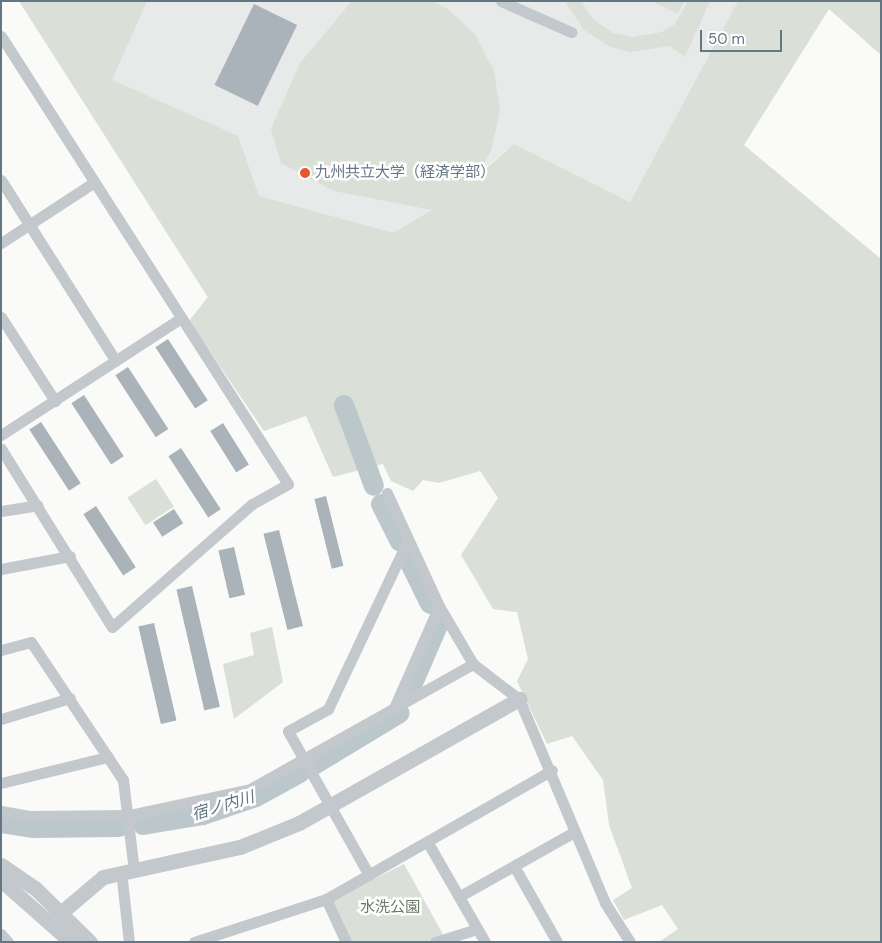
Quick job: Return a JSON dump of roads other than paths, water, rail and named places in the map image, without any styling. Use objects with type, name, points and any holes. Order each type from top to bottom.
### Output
[{"type":"street","points":[[501,1],[571,32]]},
{"type":"street","points":[[1,36],[93,183],[288,484],[252,504],[112,627],[38,504],[1,449]]},
{"type":"street","points":[[1,180],[116,361]]},
{"type":"street","points":[[1,244],[93,183]]},
{"type":"street","points":[[1,317],[55,401]]},
{"type":"street","points":[[1,435],[181,318]]},
{"type":"street","points":[[387,493],[439,606],[473,664],[519,699],[552,770],[574,832],[605,903],[630,942]]},
{"type":"street","points":[[1,511],[38,504]]},
{"type":"street","points":[[369,875],[331,807],[302,762],[288,731],[328,709],[408,542]]},
{"type":"street","points":[[1,570],[70,556]]},
{"type":"street","points":[[394,708],[439,606]]},
{"type":"street","points":[[1,650],[30,642],[70,698],[123,780],[130,814],[128,871],[129,942]]},
{"type":"street","points":[[1,811],[28,816],[130,814],[250,790],[473,664]]},
{"type":"street","points":[[1,719],[70,698]]},
{"type":"street","points":[[56,916],[103,877],[240,847],[331,807],[519,699]]},
{"type":"street","points":[[1,783],[108,756]]},
{"type":"street","points":[[194,942],[214,940],[326,899],[428,843],[552,770]]},
{"type":"street","points":[[460,896],[574,832]]},
{"type":"street","points":[[428,843],[485,942]]},
{"type":"street","points":[[1,865],[56,916],[71,942]]},
{"type":"street","points":[[514,866],[557,942]]},
{"type":"street","points":[[1,880],[56,916],[90,942]]},
{"type":"street","points":[[326,899],[346,942]]},
{"type":"street","points":[[435,942],[477,929]]},
{"type":"street","points":[[1,934],[8,942]]},
{"type":"waterway","name":"宿ノ内川","points":[[344,405],[374,486]]},
{"type":"waterway","name":"宿ノ内川","points":[[381,504],[400,542]]},
{"type":"waterway","name":"宿ノ内川","points":[[408,559],[430,604]]},
{"type":"waterway","name":"宿ノ内川","points":[[410,690],[439,623]]},
{"type":"waterway","name":"宿ノ内川","points":[[314,765],[400,713]]},
{"type":"waterway","name":"宿ノ内川","points":[[143,825],[203,815],[256,797],[300,773]]},
{"type":"waterway","name":"宿ノ内川","points":[[1,823],[34,828],[119,827]]},
{"type":"place","name":"九州共立大学（経済学部）","points":[[305,173]]},
{"type":"park label","name":"水洗公園","points":[[390,908]]}]
